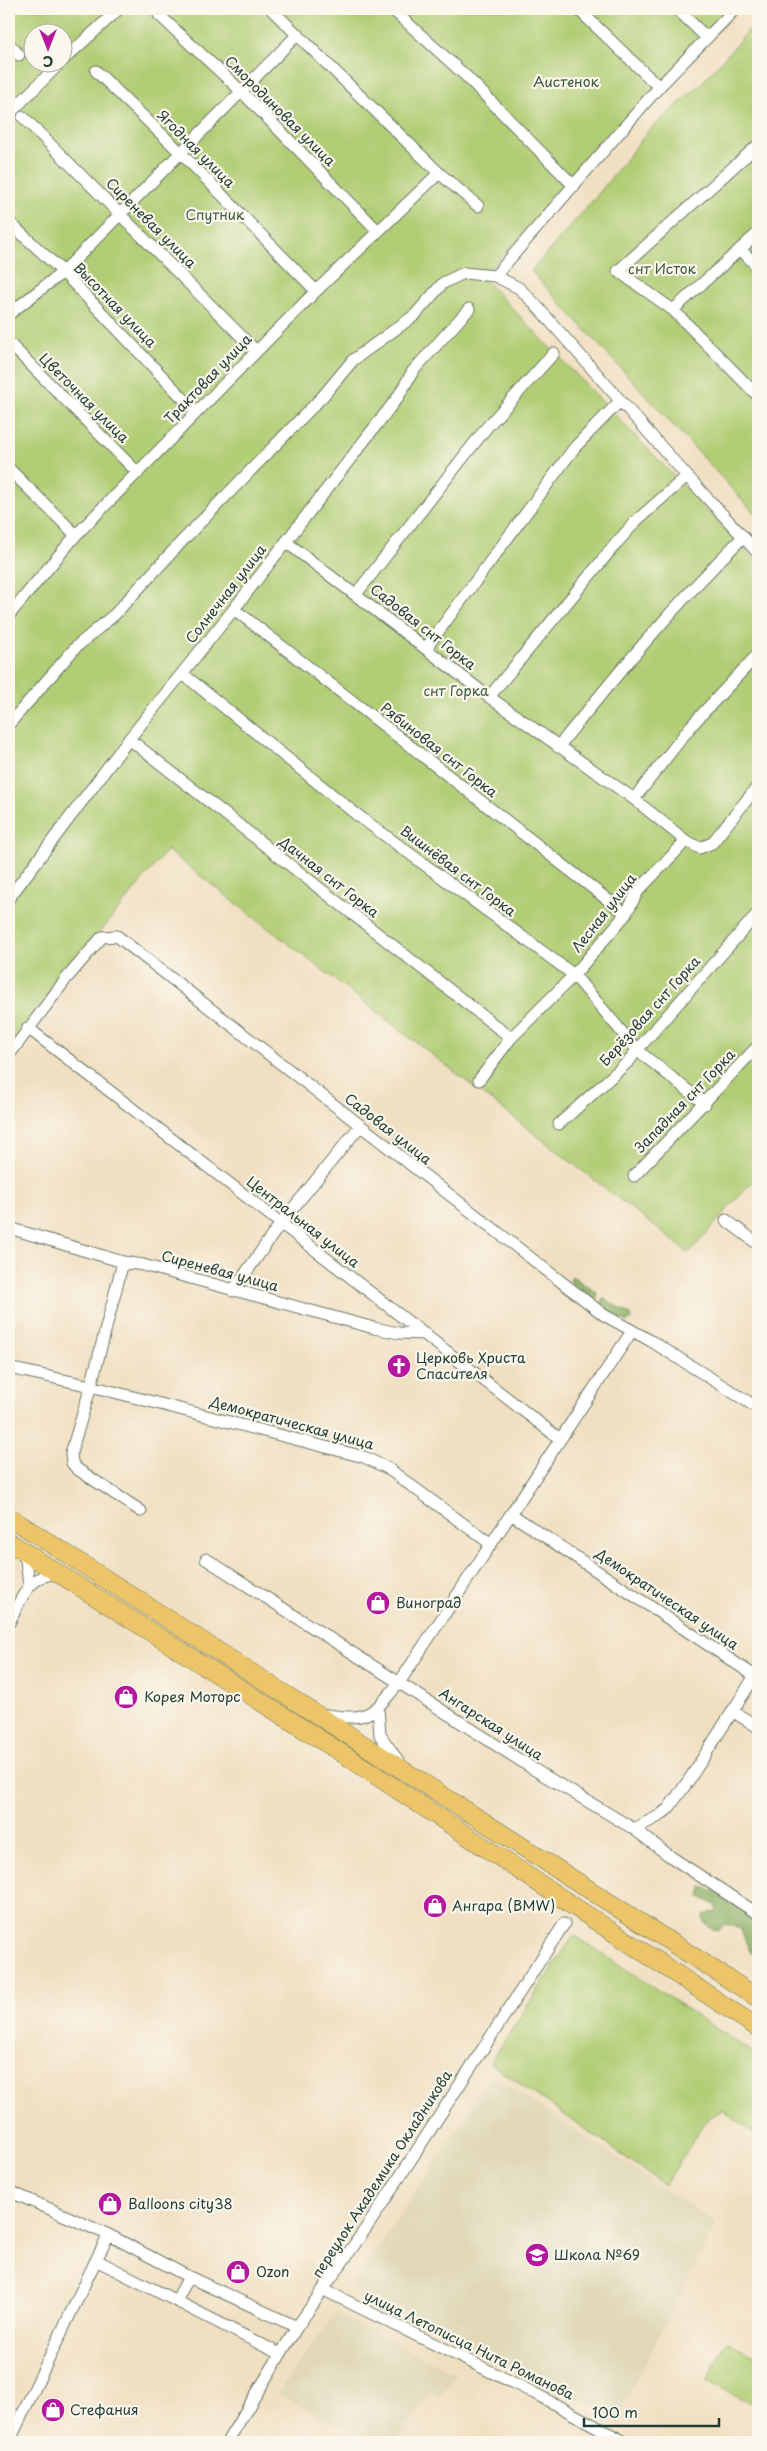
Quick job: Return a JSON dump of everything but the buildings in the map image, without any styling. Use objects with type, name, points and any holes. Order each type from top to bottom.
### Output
[{"type":"main road","points":[[9,1517],[758,1998]]},
{"type":"main road","points":[[14,1546],[351,1759],[758,2028]]},
{"type":"street","points":[[72,53],[119,9]]},
{"type":"street","points":[[271,9],[439,173],[478,206]]},
{"type":"street","points":[[392,9],[467,77],[574,186]]},
{"type":"street","points":[[578,9],[658,86]]},
{"type":"street","points":[[677,9],[707,38]]},
{"type":"street","points":[[495,276],[658,86],[735,9]]},
{"type":"street","name":"Смородиновая улица","points":[[159,15],[240,90],[378,231]]},
{"type":"street","points":[[9,314],[63,272],[181,153],[240,90],[298,34]]},
{"type":"street","points":[[9,44],[19,54]]},
{"type":"street","name":"Ягодная улица","points":[[96,71],[181,153],[316,291]]},
{"type":"street","points":[[9,114],[52,72]]},
{"type":"street","name":"Сиреневая улица","points":[[23,117],[256,351]]},
{"type":"street","points":[[758,145],[618,271],[673,310],[758,396]]},
{"type":"street","name":"Трактовая улица","points":[[9,614],[76,535],[316,291],[439,173]]},
{"type":"street","name":"Высотная улица","points":[[9,222],[63,272],[196,412]]},
{"type":"street","points":[[673,310],[758,233]]},
{"type":"street","points":[[740,249],[758,268]]},
{"type":"street","points":[[9,724],[76,647],[116,614],[184,539],[323,396],[353,360],[415,316],[444,283],[464,273],[495,276],[519,288],[687,476],[758,552]]},
{"type":"street","name":"Солнечная улица","points":[[9,898],[129,740],[234,609],[398,397],[414,372],[469,308]]},
{"type":"street","name":"Цветочная улица","points":[[9,343],[138,474]]},
{"type":"street","points":[[356,594],[487,427],[554,353]]},
{"type":"street","points":[[426,648],[575,447],[620,401]]},
{"type":"street","points":[[9,469],[76,535]]},
{"type":"street","points":[[489,697],[636,521],[687,476]]},
{"type":"street","points":[[558,747],[641,646],[710,570],[743,537]]},
{"type":"street","name":"Садовая снт Горка","points":[[286,542],[489,697],[634,799],[686,841]]},
{"type":"street","name":"Рябиновая снт Горка","points":[[234,609],[626,914]]},
{"type":"street","points":[[634,799],[691,726],[758,654]]},
{"type":"street","name":"Вишнёвая снт Горка","points":[[183,674],[356,814],[574,976],[637,1050],[705,1104]]},
{"type":"street","name":"Дачная снт Горка","points":[[129,740],[510,1038]]},
{"type":"street","points":[[686,841],[700,848],[712,843],[758,786]]},
{"type":"street","name":"Лесная улица","points":[[480,1080],[510,1038],[574,976],[626,914],[638,891],[686,841]]},
{"type":"street","name":"Берёзовая снт Горка","points":[[559,1124],[629,1061],[758,914]]},
{"type":"street","name":"Садовая улица","points":[[9,1055],[28,1028],[102,937],[115,936],[128,943],[608,1318],[632,1330],[758,1408]]},
{"type":"street","name":"Центральная улица","points":[[28,1028],[381,1302],[560,1438]]},
{"type":"street","name":"Западная снт Горка","points":[[634,1176],[705,1104],[758,1046]]},
{"type":"street","points":[[233,1291],[281,1223],[360,1126]]},
{"type":"street","points":[[726,1220],[758,1244]]},
{"type":"street","name":"Сиреневая улица","points":[[9,1228],[122,1262],[374,1328],[399,1333],[425,1334]]},
{"type":"street","points":[[122,1262],[91,1386],[70,1453],[72,1463],[77,1469],[141,1511]]},
{"type":"street","points":[[315,1713],[368,1715],[378,1708],[399,1683],[632,1330]]},
{"type":"street","name":"Демократическая улица","points":[[9,1368],[91,1386],[364,1457],[387,1468],[491,1544]]},
{"type":"street","name":"Демократическая улица","points":[[511,1514],[757,1674]]},
{"type":"street","points":[[9,1623],[28,1584],[26,1560],[14,1546]]},
{"type":"street","name":"Ангарская улица","points":[[206,1559],[542,1774],[634,1829],[671,1858],[758,1914]]},
{"type":"street","points":[[28,1584],[46,1575],[59,1573]]},
{"type":"street","points":[[634,1829],[668,1809],[757,1674]]},
{"type":"street","points":[[378,1708],[380,1736],[405,1770]]},
{"type":"street","points":[[732,1712],[758,1727]]},
{"type":"street","points":[[557,1895],[564,1910],[564,1924],[579,1918],[596,1921]]},
{"type":"street","name":"переулок Академика Окладникова","points":[[227,2442],[297,2327],[324,2290],[564,1924]]},
{"type":"street","points":[[9,2191],[109,2235],[189,2277],[297,2327]]},
{"type":"street","points":[[9,2442],[109,2235]]},
{"type":"street","points":[[96,2260],[280,2354]]},
{"type":"street","points":[[176,2301],[189,2277]]},
{"type":"street","name":"улица Летописца Нита Романова","points":[[324,2290],[534,2393],[625,2442]]},
{"type":"shaded area","name":"Школа №69","points":[[492,2076],[717,2223],[617,2418],[352,2287]]},
{"type":"shaded area","points":[[336,2313],[456,2374],[441,2396],[432,2393],[396,2442],[371,2442],[277,2394]]},
{"type":"green space","name":"снт Горка","points":[[9,9],[739,9],[482,277],[758,563],[758,1178],[746,1188],[689,1253],[167,850],[13,1039],[9,1035]]},
{"type":"green space","name":"снт Исток","points":[[758,20],[758,517],[531,271],[596,197],[649,130],[701,84]]},
{"type":"green space","points":[[572,1276],[597,1293],[598,1297],[595,1300],[591,1299],[570,1282]]},
{"type":"green space","points":[[603,1298],[631,1315],[632,1319],[627,1322],[609,1313],[602,1304]]},
{"type":"green space","points":[[702,1887],[715,1891],[756,1919],[757,1925],[752,1937],[754,1942],[758,1943],[758,1954],[751,1953],[740,1928],[724,1924],[720,1930],[716,1931],[704,1922],[703,1915],[716,1911],[717,1906],[700,1897]]},
{"type":"green space","points":[[574,1935],[758,2056],[758,2136],[723,2110],[708,2118],[665,2185],[490,2063]]},
{"type":"green space","points":[[726,2341],[758,2357],[758,2396],[754,2404],[707,2381]]},
{"type":"place","name":"Церковь Христа Спасителя","points":[[399,1366]]},
{"type":"place","name":"Виноград","points":[[378,1603]]},
{"type":"place","name":"Корея Моторс","points":[[126,1697]]},
{"type":"place","name":"Ангара (BMW)","points":[[435,1906]]},
{"type":"place","name":"Balloons city38","points":[[110,2204]]},
{"type":"place","name":"Школа №69","points":[[537,2255]]},
{"type":"place","name":"Ozon","points":[[238,2272]]},
{"type":"place","name":"Стефания","points":[[53,2410]]},
{"type":"park label","name":"Аистенок","points":[[566,82]]},
{"type":"park label","name":"Спутник","points":[[215,215]]}]
